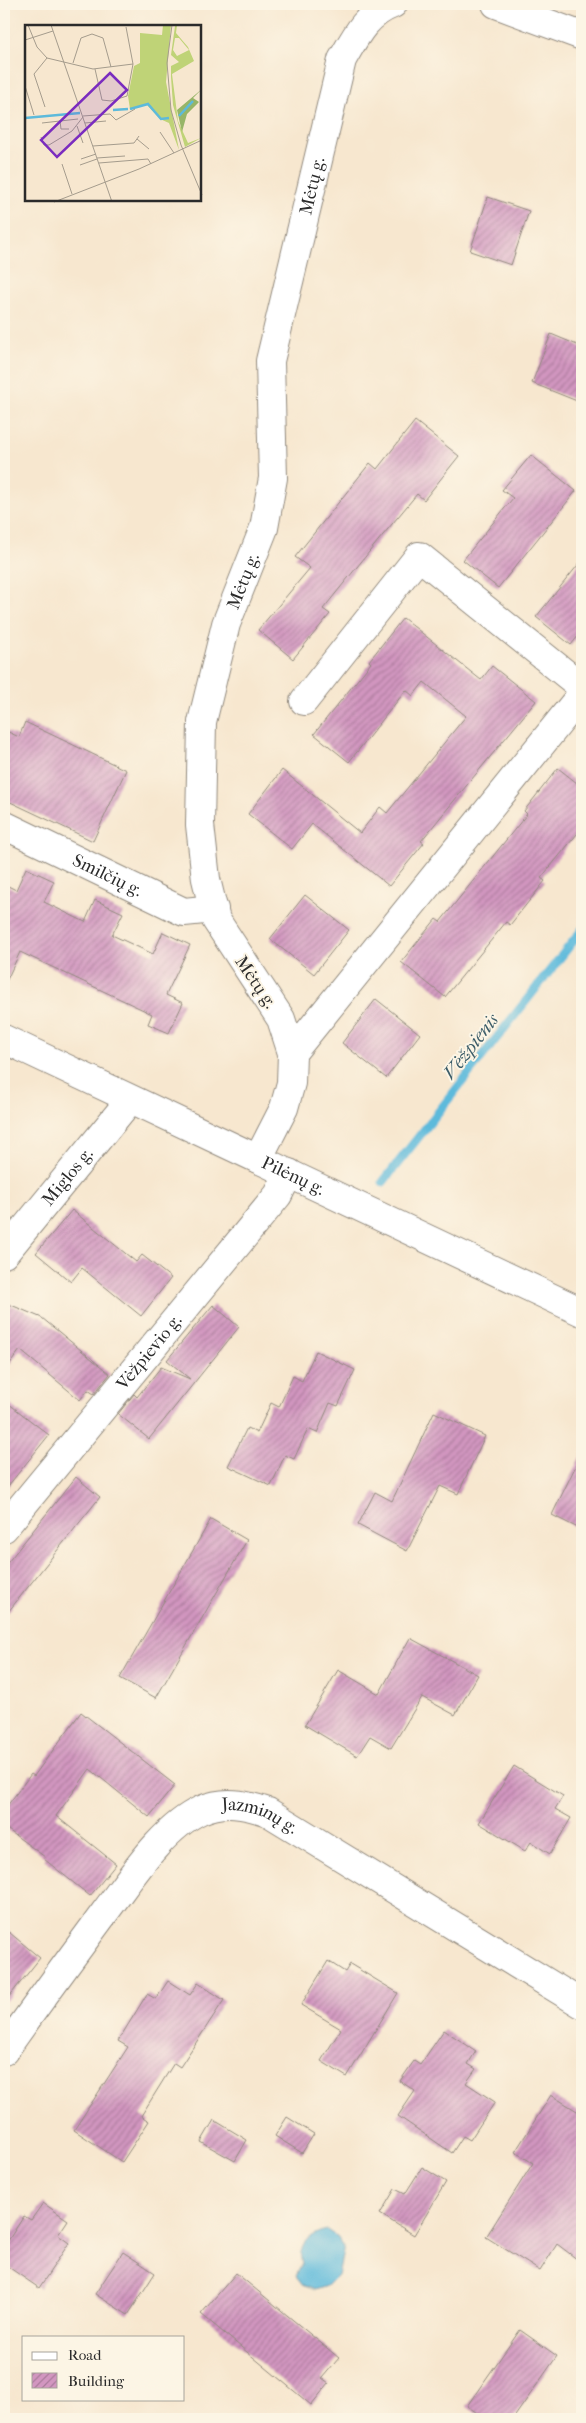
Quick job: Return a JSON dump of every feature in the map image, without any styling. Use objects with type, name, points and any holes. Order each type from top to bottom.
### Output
[{"type":"street","name":"Mėtų g.","points":[[258,1159],[284,1108],[291,1083],[292,1053],[281,1019],[216,920],[206,879],[200,824],[202,722],[226,624],[264,528],[273,478],[270,362],[342,60],[362,25],[384,7],[393,4]]},
{"type":"street","points":[[496,4],[582,36]]},
{"type":"street","points":[[304,701],[419,556],[582,687]]},
{"type":"street","points":[[292,1053],[582,694]]},
{"type":"street","name":"Smilčių g.","points":[[4,825],[184,912],[214,909]]},
{"type":"street","name":"Pilėnų g.","points":[[4,1039],[582,1312]]},
{"type":"street","name":"Miglos g.","points":[[4,1254],[130,1100]]},
{"type":"street","name":"Vėžpievio g.","points":[[4,1528],[278,1195],[289,1173]]},
{"type":"street","name":"Jazminų g.","points":[[4,2051],[147,1857],[176,1827],[201,1810],[226,1804],[245,1804],[268,1812],[582,2004]]},
{"type":"water","points":[[327,2230],[337,2237],[344,2247],[338,2275],[327,2286],[315,2290],[304,2286],[296,2276],[302,2264],[301,2251],[309,2238],[314,2234]]},
{"type":"building","points":[[488,197],[529,211],[511,265],[470,251]]},
{"type":"building","points":[[551,334],[582,347],[582,403],[532,383]]},
{"type":"building","points":[[415,421],[459,456],[424,500],[417,494],[378,541],[323,609],[330,614],[293,659],[258,630],[310,568],[295,557],[370,463],[377,469]]},
{"type":"building","points":[[531,455],[576,491],[498,588],[463,560],[513,498],[502,490]]},
{"type":"building","points":[[582,560],[582,631],[571,645],[536,617]]},
{"type":"building","points":[[403,618],[481,680],[492,666],[536,701],[421,841],[424,843],[389,886],[312,824],[292,849],[248,814],[282,770],[360,833],[380,807],[387,813],[466,716],[424,682],[413,696],[406,690],[349,762],[314,734],[371,663],[369,661]]},
{"type":"building","points":[[25,722],[126,770],[93,841],[4,799],[4,730],[19,737]]},
{"type":"building","points":[[558,768],[582,787],[582,828],[541,878],[545,881],[510,925],[506,922],[445,997],[401,962],[436,919],[440,922],[527,814],[524,811]]},
{"type":"building","points":[[26,868],[54,881],[44,902],[85,922],[95,900],[123,913],[112,935],[153,954],[163,932],[190,945],[166,995],[183,1003],[169,1033],[148,1024],[152,1014],[20,952],[4,986],[4,884],[16,890]]},
{"type":"building","points":[[305,895],[349,930],[314,974],[270,939]]},
{"type":"building","points":[[376,999],[420,1034],[386,1078],[342,1043]]},
{"type":"building","points":[[72,1210],[136,1262],[142,1255],[171,1278],[141,1316],[82,1268],[71,1282],[36,1253]]},
{"type":"building","points":[[4,1302],[42,1318],[110,1374],[94,1394],[88,1390],[80,1400],[20,1350],[4,1372]]},
{"type":"building","points":[[213,1305],[239,1327],[149,1439],[118,1414],[134,1394],[137,1397],[161,1367],[190,1379],[167,1360]]},
{"type":"building","points":[[316,1351],[355,1370],[338,1406],[330,1403],[317,1433],[308,1429],[294,1459],[285,1455],[271,1486],[228,1466],[247,1428],[257,1433],[271,1403],[279,1407],[293,1376],[302,1381]]},
{"type":"building","points":[[4,1400],[49,1435],[4,1491]]},
{"type":"building","points":[[434,1412],[485,1436],[458,1494],[440,1486],[407,1551],[358,1525],[375,1492],[392,1501]]},
{"type":"building","points":[[582,1453],[582,1530],[552,1515]]},
{"type":"building","points":[[76,1477],[100,1497],[4,1617],[4,1567]]},
{"type":"building","points":[[211,1519],[247,1540],[156,1698],[120,1678]]},
{"type":"building","points":[[410,1638],[478,1675],[455,1715],[422,1697],[391,1748],[370,1736],[357,1756],[305,1725],[338,1670],[379,1694]]},
{"type":"building","points":[[81,1712],[175,1785],[149,1817],[90,1769],[56,1816],[116,1864],[90,1896],[44,1859],[45,1857],[4,1827],[4,1810],[31,1774],[34,1776]]},
{"type":"building","points":[[514,1766],[563,1796],[555,1809],[571,1818],[550,1854],[531,1842],[525,1851],[479,1823]]},
{"type":"building","points":[[4,1928],[40,1958],[4,2003]]},
{"type":"building","points":[[328,1961],[345,1972],[350,1964],[398,1993],[347,2077],[321,2061],[341,2029],[301,2005]]},
{"type":"building","points":[[168,1981],[190,1995],[198,1983],[224,2000],[180,2067],[174,2063],[141,2116],[149,2121],[122,2162],[74,2130],[128,2047],[118,2041],[147,1994],[156,1999]]},
{"type":"building","points":[[444,2030],[476,2051],[468,2064],[476,2069],[466,2083],[495,2102],[470,2140],[463,2136],[452,2153],[398,2116],[415,2091],[400,2081],[414,2061],[420,2065]]},
{"type":"building","points":[[551,2095],[582,2114],[582,2263],[557,2244],[540,2271],[486,2237],[533,2163],[515,2152]]},
{"type":"building","points":[[287,2117],[314,2134],[302,2153],[275,2136]]},
{"type":"building","points":[[214,2120],[247,2140],[235,2161],[201,2142]]},
{"type":"building","points":[[422,2167],[446,2182],[414,2235],[380,2214],[395,2189],[405,2194]]},
{"type":"building","points":[[43,2203],[68,2220],[58,2235],[69,2243],[39,2288],[4,2264],[4,2247],[24,2216],[31,2220]]},
{"type":"building","points":[[123,2252],[155,2273],[128,2315],[95,2294]]},
{"type":"building","points":[[236,2273],[339,2358],[322,2378],[329,2383],[311,2405],[201,2314]]},
{"type":"building","points":[[520,2330],[557,2356],[513,2419],[486,2419],[467,2406]]},
{"type":"waterway","name":"Vėžpienis","points":[[383,1182],[582,930]]}]
